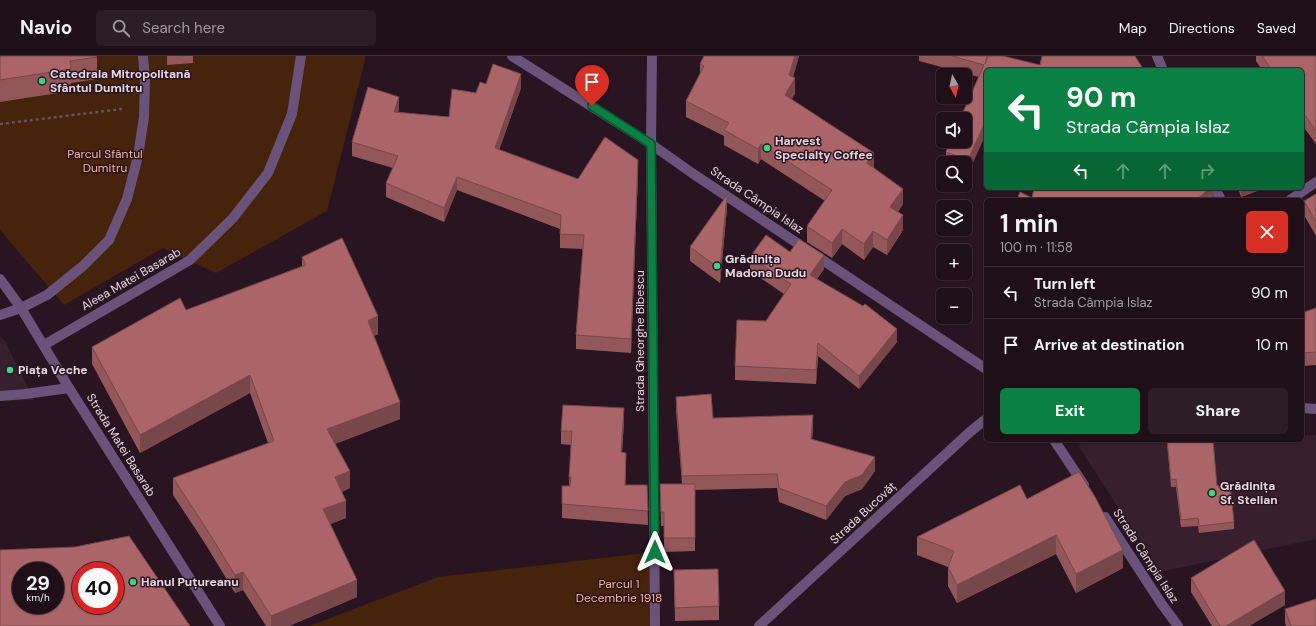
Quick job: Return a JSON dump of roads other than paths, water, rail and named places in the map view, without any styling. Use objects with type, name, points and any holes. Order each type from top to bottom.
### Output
[{"type":"street","points":[[0,314],[21,308],[47,295],[83,266],[109,240],[126,199],[138,156],[144,117],[145,81],[143,56]]},
{"type":"street","name":"Aleea Matei Basarab","points":[[44,345],[190,260],[233,218],[268,173],[292,114],[302,56]]},
{"type":"street","name":"Strada Câmpia Islaz","points":[[512,56],[651,144],[984,368]]},
{"type":"street","name":"Strada Gheorghe Bibescu","points":[[652,56],[651,144],[655,626]]},
{"type":"street","points":[[1157,56],[1162,68]]},
{"type":"street","points":[[1293,198],[1316,182]]},
{"type":"street","name":"Strada Matei Basarab","points":[[0,279],[21,308],[69,388],[220,626]]},
{"type":"street","points":[[0,396],[69,388]]},
{"type":"street","points":[[1304,408],[1316,409]]},
{"type":"street","name":"Strada Bucovăț","points":[[759,626],[984,421]]},
{"type":"street","points":[[1055,442],[1089,492]]},
{"type":"street","name":"Strada Câmpia Islaz","points":[[1102,512],[1161,603],[1178,626]]},
{"type":"place","name":"Catedrala Mitropolitană Sfântul Dumitru","points":[[42,81]]},
{"type":"place","name":"Harvest Specialty Coffee","points":[[767,148]]},
{"type":"place","name":"Grădinița Madona Dudu","points":[[717,266]]},
{"type":"place","name":"Piața Veche","points":[[10,370]]},
{"type":"place","name":"Grădinița Sf. Stelian","points":[[1212,493]]},
{"type":"place","name":"Hanul Puțureanu","points":[[133,582]]},
{"type":"park label","name":"Parcul Sfântul Dumitru","points":[[105,161]]},
{"type":"park label","name":"Parcul 1 Decembrie 1918","points":[[619,591]]}]
